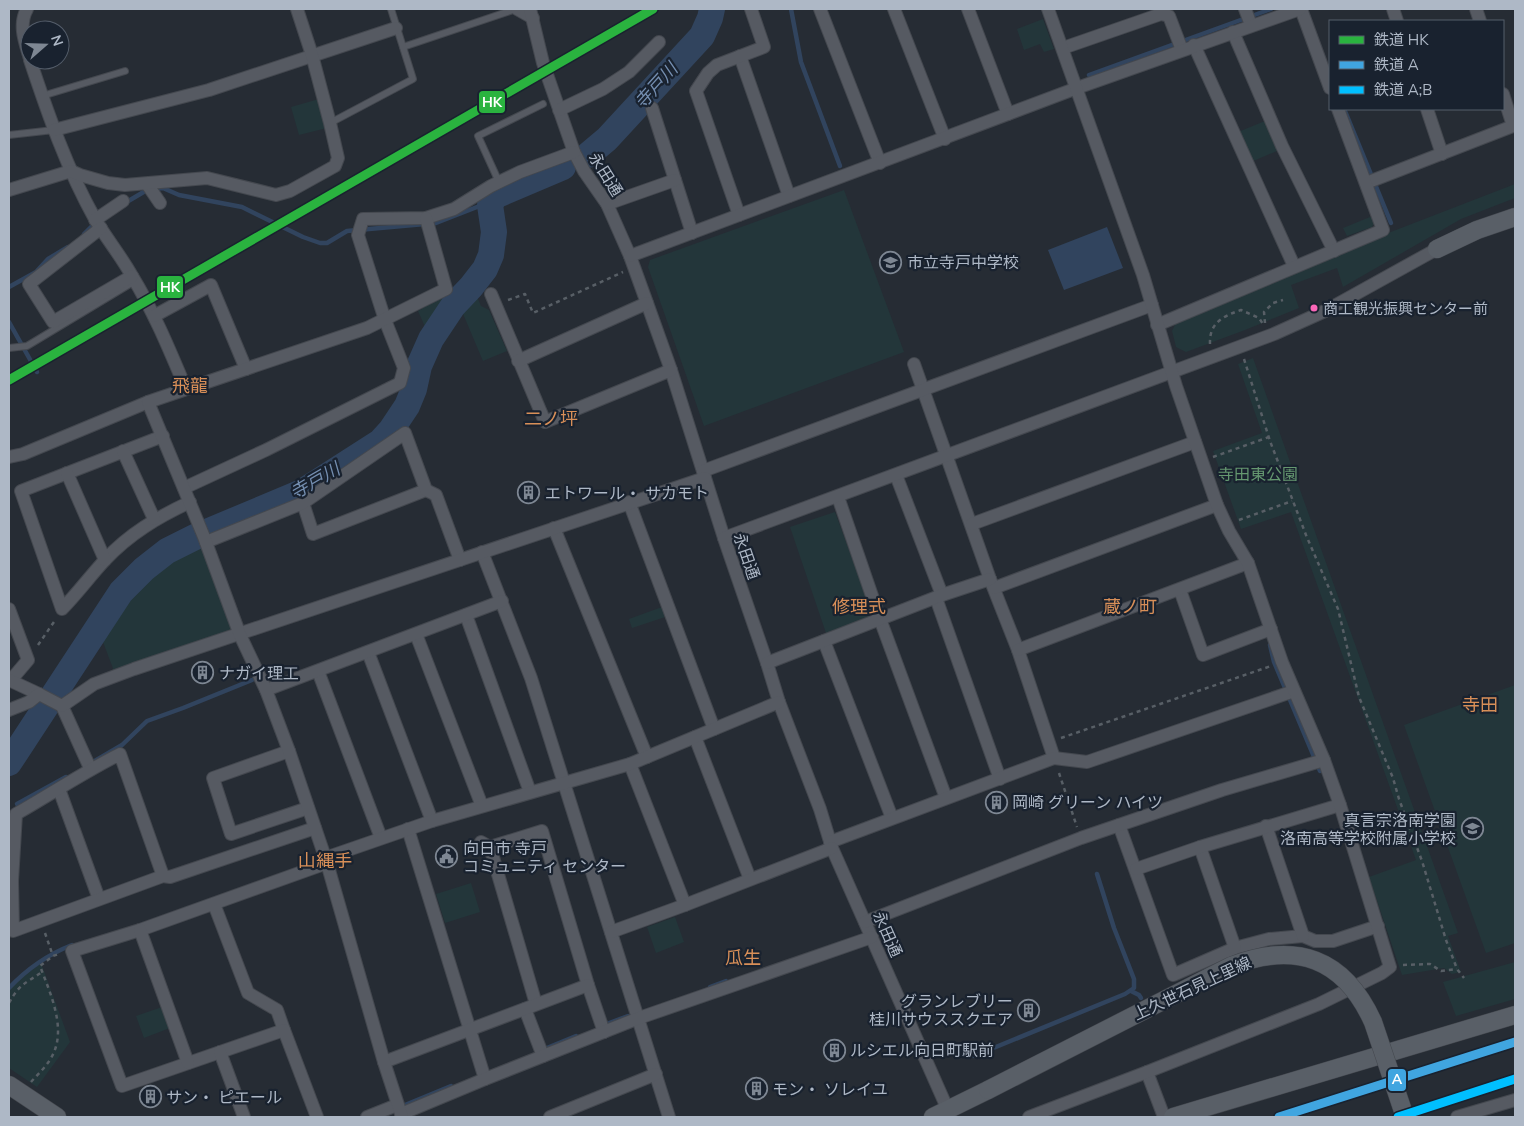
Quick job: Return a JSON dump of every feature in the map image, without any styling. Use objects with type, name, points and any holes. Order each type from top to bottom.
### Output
[{"type":"main road","points":[[1437,249],[1476,230],[1515,216]]},
{"type":"main road","name":"上久世石見上里線","points":[[945,1115],[988,1090],[1231,966],[1250,958],[1290,955],[1322,964],[1341,975],[1350,984],[1373,1022],[1405,1117]]},
{"type":"main road","points":[[1173,1117],[1515,1015]]},
{"type":"main road","points":[[9,1086],[57,1117]]},
{"type":"street","points":[[9,190],[71,171],[80,175],[125,185],[207,178],[276,195],[290,191],[335,166],[338,158],[330,123],[312,55],[297,9]]},
{"type":"street","points":[[516,9],[531,13]]},
{"type":"street","points":[[739,215],[696,92],[708,72],[717,65],[764,47],[751,9]]},
{"type":"street","points":[[820,9],[880,163]]},
{"type":"street","points":[[894,9],[945,139]]},
{"type":"street","points":[[968,9],[1008,114]]},
{"type":"street","points":[[1028,1117],[1147,1072],[1339,995],[1382,974],[1390,967],[1340,805],[1324,760],[1282,662],[1248,563],[1229,531],[1217,505],[1194,442],[1152,305],[1048,9]]},
{"type":"street","points":[[1245,9],[1251,25]]},
{"type":"street","points":[[630,256],[1077,88],[1251,25],[1301,9],[1329,85]]},
{"type":"street","name":"永田通","points":[[531,13],[543,63],[574,152],[584,171],[607,204],[630,256],[647,303],[671,370],[724,538],[779,702],[820,808],[831,845],[872,937],[945,1115]]},
{"type":"street","points":[[1063,48],[1161,14],[1169,16],[1188,48],[1294,266]]},
{"type":"street","points":[[54,130],[209,90],[396,28]]},
{"type":"street","points":[[1234,32],[1282,146],[1334,251]]},
{"type":"street","points":[[560,110],[603,89],[629,72],[659,42]]},
{"type":"street","points":[[740,56],[789,196]]},
{"type":"street","points":[[34,70],[54,130],[71,171],[98,224],[134,279],[154,316],[186,389]]},
{"type":"street","points":[[1366,183],[1513,126],[1504,97]]},
{"type":"street","points":[[652,108],[692,233]]},
{"type":"street","points":[[1157,324],[1383,230],[1338,110]]},
{"type":"street","points":[[1427,110],[1442,154]]},
{"type":"street","points":[[184,488],[400,384],[404,368],[385,320],[358,235],[363,219],[426,218],[454,209],[499,182],[574,152]]},
{"type":"street","points":[[607,204],[675,180]]},
{"type":"street","points":[[147,184],[160,203]]},
{"type":"street","points":[[123,201],[29,284],[53,322],[134,279]]},
{"type":"street","points":[[9,457],[29,451],[148,402],[367,328],[446,289],[426,218]]},
{"type":"street","points":[[724,538],[1274,334],[1325,311],[1437,249]]},
{"type":"street","points":[[154,316],[211,285],[246,369]]},
{"type":"street","points":[[493,300],[545,422],[671,370]]},
{"type":"street","points":[[518,360],[647,303]]},
{"type":"street","points":[[9,710],[29,702],[51,700],[629,502],[923,389],[1152,305]]},
{"type":"street","points":[[914,364],[992,583],[1018,650],[1054,758]]},
{"type":"street","points":[[148,402],[190,502],[240,634],[266,690],[289,751],[326,860],[400,1112]]},
{"type":"street","points":[[203,535],[303,503],[405,433],[426,490]]},
{"type":"street","points":[[163,436],[21,491],[62,609],[105,560],[129,538],[154,519],[190,502]]},
{"type":"street","points":[[972,524],[1194,442]]},
{"type":"street","points":[[123,451],[154,519]]},
{"type":"street","points":[[67,473],[105,560]]},
{"type":"street","points":[[896,475],[1000,778]]},
{"type":"street","points":[[303,503],[313,534],[426,490],[436,494],[460,560]]},
{"type":"street","points":[[838,497],[880,619],[946,798]]},
{"type":"street","points":[[629,502],[714,729]]},
{"type":"street","points":[[767,663],[939,596],[992,583],[1217,505]]},
{"type":"street","points":[[554,528],[647,757]]},
{"type":"street","points":[[482,552],[531,678],[669,1117]]},
{"type":"street","points":[[1018,650],[1248,563]]},
{"type":"street","points":[[1180,590],[1203,655],[1271,629]]},
{"type":"street","points":[[266,690],[502,601]]},
{"type":"street","points":[[9,609],[28,660],[10,680],[51,700],[90,768]]},
{"type":"street","points":[[466,616],[530,792]]},
{"type":"street","points":[[416,634],[482,806]]},
{"type":"street","points":[[824,641],[892,818]]},
{"type":"street","points":[[368,652],[432,821]]},
{"type":"street","points":[[318,670],[381,838]]},
{"type":"street","points":[[611,932],[685,906],[892,818],[1054,758],[1087,762],[1294,691]]},
{"type":"street","points":[[284,1030],[122,1086],[72,951],[214,904],[381,838],[482,806],[630,764],[779,702]]},
{"type":"street","points":[[695,737],[750,879]]},
{"type":"street","points":[[289,751],[213,778],[231,834],[308,808]]},
{"type":"street","points":[[163,876],[120,754],[90,768],[59,790],[16,814],[12,881],[13,930],[163,876],[170,877],[315,828]]},
{"type":"street","points":[[865,922],[1081,838],[1222,790],[1324,760]]},
{"type":"street","points":[[630,764],[685,906]]},
{"type":"street","points":[[59,790],[99,899]]},
{"type":"street","points":[[1136,868],[1266,826],[1340,805]]},
{"type":"street","points":[[1119,825],[1173,975],[1235,948],[1269,939],[1303,936],[1315,942],[1333,941],[1378,926]]},
{"type":"street","points":[[1266,826],[1303,936]]},
{"type":"street","points":[[408,829],[485,1079]]},
{"type":"street","points":[[543,1056],[485,844],[542,831],[588,986],[604,1032]]},
{"type":"street","points":[[1200,847],[1235,948]]},
{"type":"street","points":[[214,904],[248,993],[277,1010],[318,1117]]},
{"type":"street","points":[[140,930],[188,1063]]},
{"type":"street","points":[[367,1117],[400,1112],[639,1018],[872,937]]},
{"type":"street","points":[[384,1062],[530,1006],[588,986]]},
{"type":"street","points":[[220,1052],[244,1117]]},
{"type":"street","points":[[1147,1072],[1164,1117]]},
{"type":"street","points":[[550,1117],[656,1074]]},
{"type":"street","points":[[1457,1117],[1515,1100]]},
{"type":"lane","points":[[330,123],[413,79],[391,9]]},
{"type":"lane","points":[[403,47],[516,9]]},
{"type":"lane","points":[[42,96],[125,71]]},
{"type":"lane","points":[[499,182],[478,136],[544,104]]},
{"type":"lane","points":[[9,135],[54,130]]},
{"type":"lane","points":[[9,348],[24,346],[134,279]]},
{"type":"path","points":[[493,300],[525,294],[533,313],[627,270]]},
{"type":"path","points":[[1210,348],[1210,337],[1215,324],[1226,315],[1241,310],[1259,318],[1265,327],[1264,312],[1273,303],[1283,300]]},
{"type":"path","points":[[1240,347],[1269,437],[1293,501],[1338,609],[1359,697],[1393,778],[1422,861],[1446,940],[1457,969],[1464,978]]},
{"type":"path","points":[[1209,459],[1269,437]]},
{"type":"path","points":[[1235,522],[1293,501]]},
{"type":"path","points":[[28,660],[62,609]]},
{"type":"path","points":[[1049,742],[1282,662]]},
{"type":"path","points":[[1054,758],[1081,838]]},
{"type":"path","points":[[40,920],[53,956]]},
{"type":"path","points":[[28,1084],[44,1069],[53,1056],[57,1038],[57,1018],[40,966],[53,956],[72,951]]},
{"type":"path","points":[[1390,967],[1430,964],[1441,971],[1457,969]]},
{"type":"path","points":[[9,1003],[14,993],[24,982],[42,972]]},
{"type":"green space","points":[[1043,19],[1054,49],[1044,52],[1040,44],[1024,50],[1017,29]]},
{"type":"green space","points":[[319,99],[327,128],[299,135],[291,107]]},
{"type":"green space","points":[[1265,121],[1277,151],[1251,162],[1238,132]]},
{"type":"green space","points":[[1515,184],[1515,198],[1461,219],[1343,287],[1337,268],[1291,285],[1299,308],[1186,352],[1176,347],[1172,331],[1176,323],[1383,235]]},
{"type":"green space","points":[[844,190],[904,352],[704,426],[648,267],[650,260]]},
{"type":"green space","points":[[1375,215],[1376,219],[1372,227],[1347,236],[1343,228]]},
{"type":"green space","points":[[447,293],[451,302],[426,329],[418,311]]},
{"type":"green space","points":[[476,294],[481,306],[489,310],[507,351],[483,361],[461,309]]},
{"type":"green space","name":"寺田東公園","points":[[1253,358],[1458,933],[1448,936],[1461,972],[1452,974],[1444,968],[1402,975],[1369,877],[1416,860],[1291,512],[1241,529],[1213,451],[1262,433],[1238,364]]},
{"type":"green space","points":[[835,512],[871,609],[868,617],[826,633],[790,527]]},
{"type":"green space","points":[[200,542],[231,626],[229,633],[114,671],[100,634],[136,584],[171,556]]},
{"type":"green space","points":[[662,607],[665,617],[632,628],[629,619]]},
{"type":"green space","name":"真言宗洛南学園 洛南高等学校附属小学校","points":[[1515,685],[1515,943],[1486,953],[1404,725]]},
{"type":"green space","points":[[471,883],[480,912],[445,923],[436,894]]},
{"type":"green space","points":[[675,917],[684,942],[656,953],[647,927]]},
{"type":"green space","points":[[1515,962],[1515,999],[1456,1016],[1443,982]]},
{"type":"green space","points":[[41,963],[70,1042],[37,1087],[9,1068],[9,991],[20,979]]},
{"type":"green space","points":[[162,1007],[170,1028],[144,1038],[136,1016]]},
{"type":"water","points":[[1107,227],[1123,268],[1064,290],[1048,250]]},
{"type":"waterway","name":"寺戸川","points":[[588,155],[607,139],[702,36],[712,9]]},
{"type":"waterway","points":[[791,9],[801,62],[840,166]]},
{"type":"waterway","points":[[1089,75],[1271,9]]},
{"type":"waterway","points":[[1345,111],[1391,223]]},
{"type":"waterway","name":"寺戸川","points":[[9,763],[121,592],[144,569],[167,551],[197,536],[302,492],[380,442],[391,430],[407,406],[414,389],[419,366],[431,339],[453,306],[485,269],[491,255],[494,232],[490,205],[495,196],[563,167]]},
{"type":"waterway","points":[[125,203],[147,190],[163,188],[179,195],[242,207],[303,237],[320,243],[327,243],[347,231],[436,223],[477,207],[490,205]]},
{"type":"waterway","points":[[84,234],[96,222]]},
{"type":"waterway","points":[[9,287],[36,272],[48,259],[68,247]]},
{"type":"waterway","points":[[9,322],[37,372]]},
{"type":"waterway","points":[[1270,645],[1274,662],[1320,771]]},
{"type":"waterway","points":[[93,762],[122,745],[147,721],[252,680]]},
{"type":"waterway","points":[[17,804],[66,777]]},
{"type":"waterway","points":[[974,1056],[1125,994],[1134,988],[1134,979],[1114,928],[1097,874]]},
{"type":"waterway","points":[[9,988],[38,963],[72,945]]},
{"type":"waterway","points":[[710,987],[726,981]]},
{"type":"waterway","points":[[1131,991],[1141,998]]},
{"type":"waterway","points":[[604,1025],[628,1016]]},
{"type":"waterway","points":[[542,1050],[576,1036]]},
{"type":"waterway","points":[[405,1105],[451,1086]]},
{"type":"rail line","name":"HK","points":[[9,380],[653,9]]},
{"type":"rail line","name":"A","points":[[1279,1117],[1515,1042]]},
{"type":"rail line","name":"A;B","points":[[1398,1117],[1515,1079]]},
{"type":"place","name":"市立寺戸中学校","points":[[891,262]]},
{"type":"place","name":"商工観光振興センター前","points":[[1314,308]]},
{"type":"place","name":"エトワール・ サカモト","points":[[529,493]]},
{"type":"place","name":"ナガイ理工","points":[[203,673]]},
{"type":"place","name":"岡崎 グリーン ハイツ","points":[[996,802]]},
{"type":"place","name":"真言宗洛南学園 洛南高等学校附属小学校","points":[[1472,829]]},
{"type":"place","name":"向日市 寺戸 コミュニティ センター","points":[[447,857]]},
{"type":"place","name":"グランレブリー 桂川サウススクエア","points":[[1029,1010]]},
{"type":"place","name":"ルシエル向日町駅前","points":[[834,1050]]},
{"type":"place","name":"モン・ ソレイユ","points":[[756,1089]]},
{"type":"place","name":"サン・ ピエール","points":[[150,1097]]},
{"type":"district","name":"飛龍","points":[[190,386]]},
{"type":"district","name":"二ノ坪","points":[[551,419]]},
{"type":"district","name":"修理式","points":[[859,607]]},
{"type":"district","name":"蔵ノ町","points":[[1130,607]]},
{"type":"district","name":"寺田","points":[[1480,705]]},
{"type":"district","name":"山縄手","points":[[325,861]]},
{"type":"district","name":"瓜生","points":[[743,958]]}]
